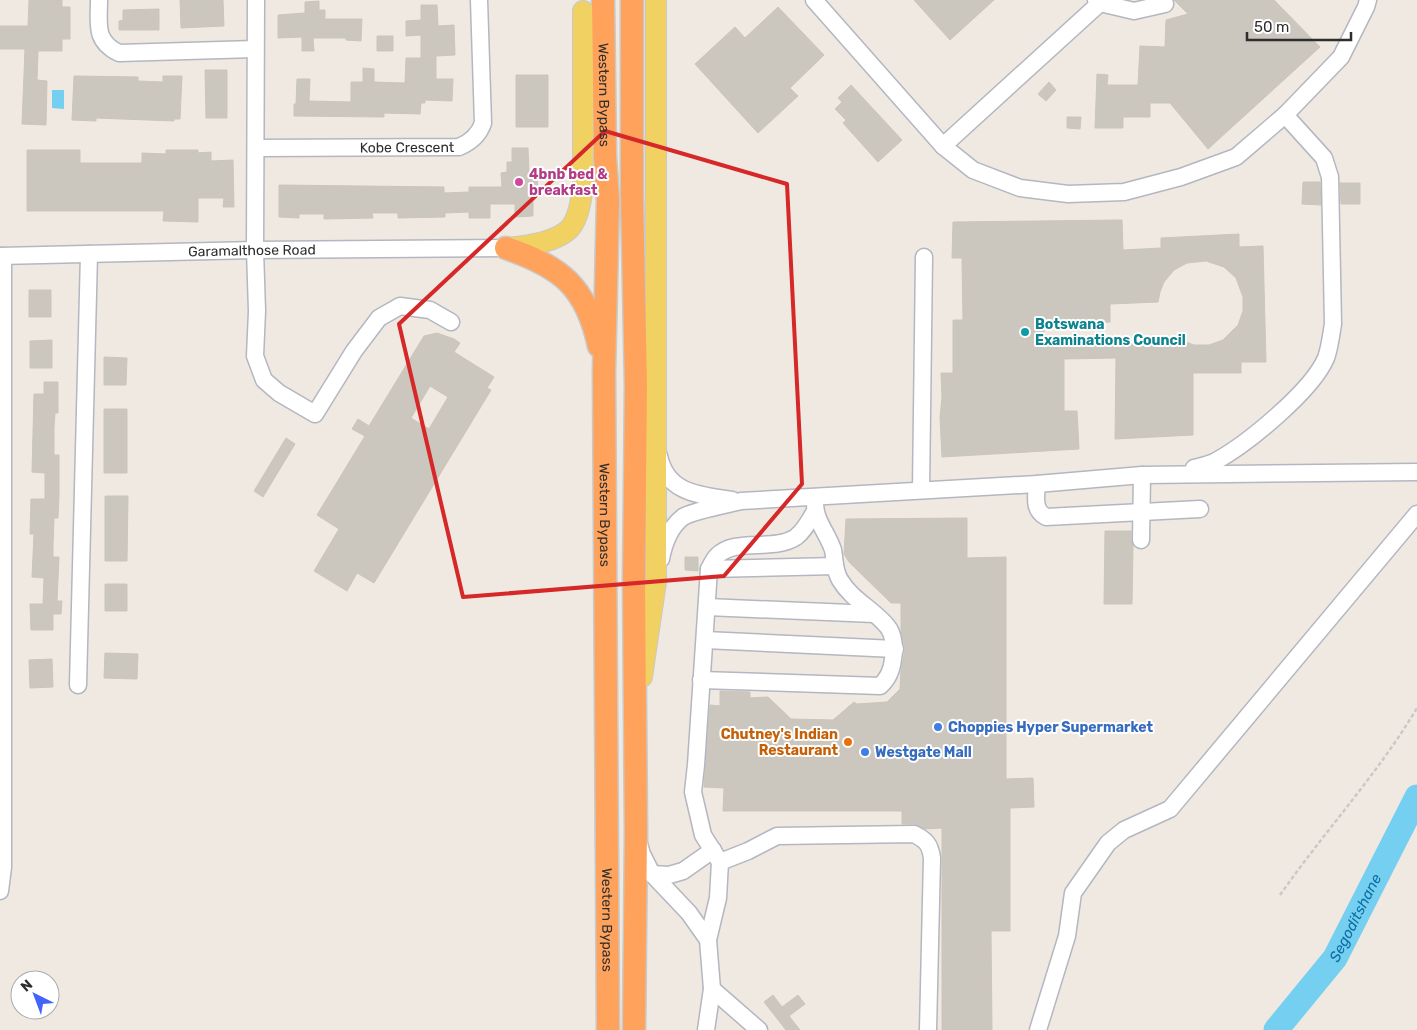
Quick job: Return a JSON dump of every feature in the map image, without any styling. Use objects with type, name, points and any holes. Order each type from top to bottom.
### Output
[{"type":"highway","name":"Western Bypass","points":[[603,0],[605,157],[608,200],[604,371],[608,1030]]},
{"type":"highway","name":"Western Bypass","points":[[632,0],[632,194],[636,385],[634,1030]]},
{"type":"highway","points":[[506,248],[534,258],[559,273],[575,288],[588,311],[596,333],[604,371]]},
{"type":"main road","points":[[635,723],[656,582],[656,0]]},
{"type":"main road","points":[[583,6],[605,157]]},
{"type":"main road","points":[[506,248],[553,240],[570,228],[579,208],[584,187],[583,6]]},
{"type":"street","points":[[99,0],[100,38],[106,45],[119,53],[255,49]]},
{"type":"street","points":[[256,0],[257,148],[255,250],[257,311],[255,356],[264,380],[279,392],[315,414],[354,351],[379,318],[400,306],[430,310],[451,322]]},
{"type":"street","name":"Kobe Crescent","points":[[257,148],[459,147],[466,144],[480,132],[484,123],[479,0]]},
{"type":"street","points":[[814,0],[943,146],[973,170],[1020,188],[1068,194],[1124,192],[1181,177],[1236,157],[1285,115],[1341,57],[1368,0]]},
{"type":"street","points":[[943,146],[1098,2],[1134,11],[1165,4],[1164,0]]},
{"type":"street","points":[[1175,474],[1214,462],[1236,449],[1306,387],[1326,357],[1333,324],[1330,177],[1324,158],[1285,115]]},
{"type":"street","name":"Garamalthose Road","points":[[2,256],[255,250],[506,248]]},
{"type":"street","points":[[78,685],[89,254]]},
{"type":"street","points":[[0,891],[4,867],[2,256]]},
{"type":"street","points":[[921,490],[924,257]]},
{"type":"street","points":[[656,443],[662,470],[675,485],[690,492],[741,501],[815,504],[921,490],[1037,484],[1142,475],[1417,472]]},
{"type":"street","points":[[1141,540],[1142,475]]},
{"type":"street","points":[[1037,484],[1036,507],[1040,514],[1046,517],[1200,510]]},
{"type":"street","points":[[656,582],[665,540],[684,516],[741,501]]},
{"type":"street","points":[[702,680],[880,686],[886,681],[893,664],[895,649],[888,627],[851,594],[840,579],[832,550],[815,504]]},
{"type":"street","points":[[706,1030],[712,989],[708,940],[718,898],[717,856],[703,835],[693,792],[705,640],[708,569],[717,555],[730,548],[775,545],[794,538],[800,533],[815,504]]},
{"type":"street","points":[[1038,1030],[1067,936],[1073,893],[1108,843],[1124,830],[1170,809],[1417,514]]},
{"type":"street","points":[[708,569],[835,566]]},
{"type":"street","points":[[707,607],[874,614]]},
{"type":"street","points":[[705,640],[895,649]]},
{"type":"street","points":[[636,833],[642,854],[652,874],[689,913],[708,940]]},
{"type":"street","points":[[652,874],[669,875],[683,871],[717,856],[748,851],[776,836],[914,834],[925,839],[930,846],[932,858],[928,1030]]},
{"type":"street","points":[[712,989],[759,1030]]},
{"type":"path","points":[[1280,896],[1309,854],[1396,743],[1417,708]]},
{"type":"highlighted area","points":[[605,131],[787,184],[802,484],[724,576],[463,597],[399,324]]},
{"type":"water","points":[[52,90],[64,90],[64,109],[52,108]]},
{"type":"building","points":[[29,0],[62,0],[62,7],[70,7],[70,39],[62,39],[62,51],[38,51],[37,80],[47,81],[46,125],[22,124],[25,49],[0,49],[0,26],[28,26]]},
{"type":"building","points":[[180,0],[223,0],[224,26],[181,28]]},
{"type":"building","points":[[914,0],[994,0],[950,40]]},
{"type":"building","points":[[1174,0],[1274,0],[1320,47],[1208,149],[1170,103],[1150,103],[1150,117],[1123,117],[1123,128],[1095,128],[1097,74],[1108,75],[1107,85],[1138,85],[1140,46],[1165,47],[1166,20],[1188,14]]},
{"type":"building","points":[[319,1],[319,10],[325,10],[325,19],[362,19],[361,41],[346,40],[346,38],[313,38],[314,51],[302,51],[302,37],[278,38],[278,15],[305,13],[305,2]]},
{"type":"building","points":[[421,5],[437,5],[438,26],[454,25],[455,55],[436,56],[436,79],[453,79],[452,101],[425,100],[425,103],[421,103],[420,114],[384,113],[384,117],[294,116],[297,79],[310,79],[309,101],[351,102],[351,82],[363,82],[363,68],[374,69],[374,82],[405,83],[406,58],[421,58],[421,35],[406,36],[406,21],[421,20]]},
{"type":"building","points":[[778,7],[824,55],[790,88],[798,96],[758,133],[695,64],[735,27],[745,38]]},
{"type":"building","points":[[159,9],[159,30],[119,30],[119,21],[123,20],[123,10]]},
{"type":"building","points":[[377,36],[393,36],[393,51],[377,51]]},
{"type":"building","points":[[205,70],[227,70],[227,118],[206,118]]},
{"type":"building","points":[[516,75],[548,75],[548,127],[516,127]]},
{"type":"building","points":[[74,76],[138,77],[138,81],[163,82],[163,76],[182,76],[180,119],[174,119],[174,121],[96,118],[96,121],[72,120]]},
{"type":"building","points":[[1049,82],[1056,90],[1046,101],[1038,94]]},
{"type":"building","points":[[851,85],[902,140],[878,162],[843,123],[846,120],[835,109],[842,102],[838,98]]},
{"type":"building","points":[[1067,117],[1081,117],[1080,129],[1067,128]]},
{"type":"building","points":[[512,148],[528,148],[529,174],[537,174],[538,196],[533,196],[533,216],[515,217],[515,204],[490,204],[490,218],[469,218],[469,212],[445,213],[445,217],[398,218],[398,213],[372,213],[373,218],[324,219],[324,214],[299,214],[299,218],[279,217],[279,185],[444,187],[444,193],[469,192],[469,187],[502,187],[501,173],[507,172],[507,162],[512,162]]},
{"type":"building","points":[[27,150],[80,150],[80,163],[142,163],[142,153],[166,154],[166,150],[198,150],[198,153],[211,152],[211,161],[233,160],[234,207],[223,207],[224,198],[198,198],[198,222],[163,221],[164,211],[27,211]]},
{"type":"building","points":[[1303,182],[1320,182],[1321,205],[1302,204]]},
{"type":"building","points":[[1340,183],[1360,183],[1360,204],[1341,204]]},
{"type":"building","name":"Botswana Examinations Council","points":[[1122,220],[1123,250],[1161,248],[1161,238],[1239,234],[1239,247],[1263,246],[1266,362],[1241,362],[1241,373],[1193,373],[1193,435],[1115,439],[1116,358],[1064,359],[1064,411],[1077,411],[1079,449],[942,457],[940,417],[942,398],[941,373],[953,373],[953,320],[963,320],[962,258],[952,258],[953,222]],"holes":[[[1206,261],[1224,267],[1236,278],[1243,297],[1243,311],[1238,325],[1223,340],[1209,345],[1194,345],[1178,339],[1172,345],[1044,341],[1044,327],[1110,322],[1110,304],[1158,302],[1164,282],[1174,270],[1187,263]]]},
{"type":"building","points":[[29,290],[51,290],[51,317],[29,317]]},
{"type":"building","points":[[437,333],[460,343],[454,352],[494,377],[487,388],[491,390],[374,583],[357,573],[347,591],[314,571],[339,529],[317,515],[365,436],[352,429],[358,419],[369,426],[424,336]],"holes":[[[430,386],[448,397],[429,429],[411,418]]]},
{"type":"building","points":[[52,340],[52,368],[30,368],[30,341]]},
{"type":"building","points":[[104,357],[127,358],[126,385],[104,385]]},
{"type":"building","points":[[44,382],[58,382],[58,413],[55,413],[54,455],[59,455],[59,496],[58,518],[54,518],[53,557],[59,557],[57,601],[62,601],[61,614],[53,614],[53,630],[31,630],[30,604],[43,604],[44,578],[32,577],[34,534],[30,534],[31,499],[45,499],[45,473],[32,472],[34,394],[44,394]]},
{"type":"building","points":[[104,409],[127,409],[127,473],[104,473]]},
{"type":"building","points":[[286,438],[295,444],[263,497],[254,491]]},
{"type":"building","points":[[105,496],[128,496],[127,561],[105,561]]},
{"type":"building","name":"Westgate Mall","points":[[967,518],[967,558],[1006,557],[1006,779],[1033,778],[1034,807],[1010,808],[1010,931],[991,931],[992,1030],[942,1030],[942,828],[925,829],[914,824],[902,824],[902,811],[723,811],[724,788],[704,787],[710,705],[720,706],[720,691],[750,692],[750,698],[768,697],[791,719],[833,720],[854,702],[857,704],[887,702],[900,689],[905,649],[901,631],[901,603],[891,603],[849,562],[844,554],[846,519]]},
{"type":"building","points":[[1105,531],[1131,531],[1133,546],[1132,604],[1104,604]]},
{"type":"building","points":[[685,557],[698,557],[698,571],[685,570]]},
{"type":"building","points":[[105,584],[127,584],[127,611],[105,611]]},
{"type":"building","points":[[105,653],[138,654],[137,679],[104,678]]},
{"type":"building","points":[[52,659],[53,687],[30,688],[29,660]]},
{"type":"building","points":[[773,995],[782,1007],[798,995],[805,1004],[789,1016],[800,1030],[786,1030],[764,1002]]},
{"type":"waterway","name":"Segoditshane","points":[[1276,1030],[1335,958],[1417,797]]},
{"type":"place","name":"4bnb bed & breakfast","points":[[519,182]]},
{"type":"place","name":"Botswana Examinations Council","points":[[1025,332]]},
{"type":"place","name":"Choppies Hyper Supermarket","points":[[938,727]]},
{"type":"place","name":"Chutney's Indian Restaurant","points":[[848,742]]},
{"type":"place","name":"Westgate Mall","points":[[865,752]]}]
